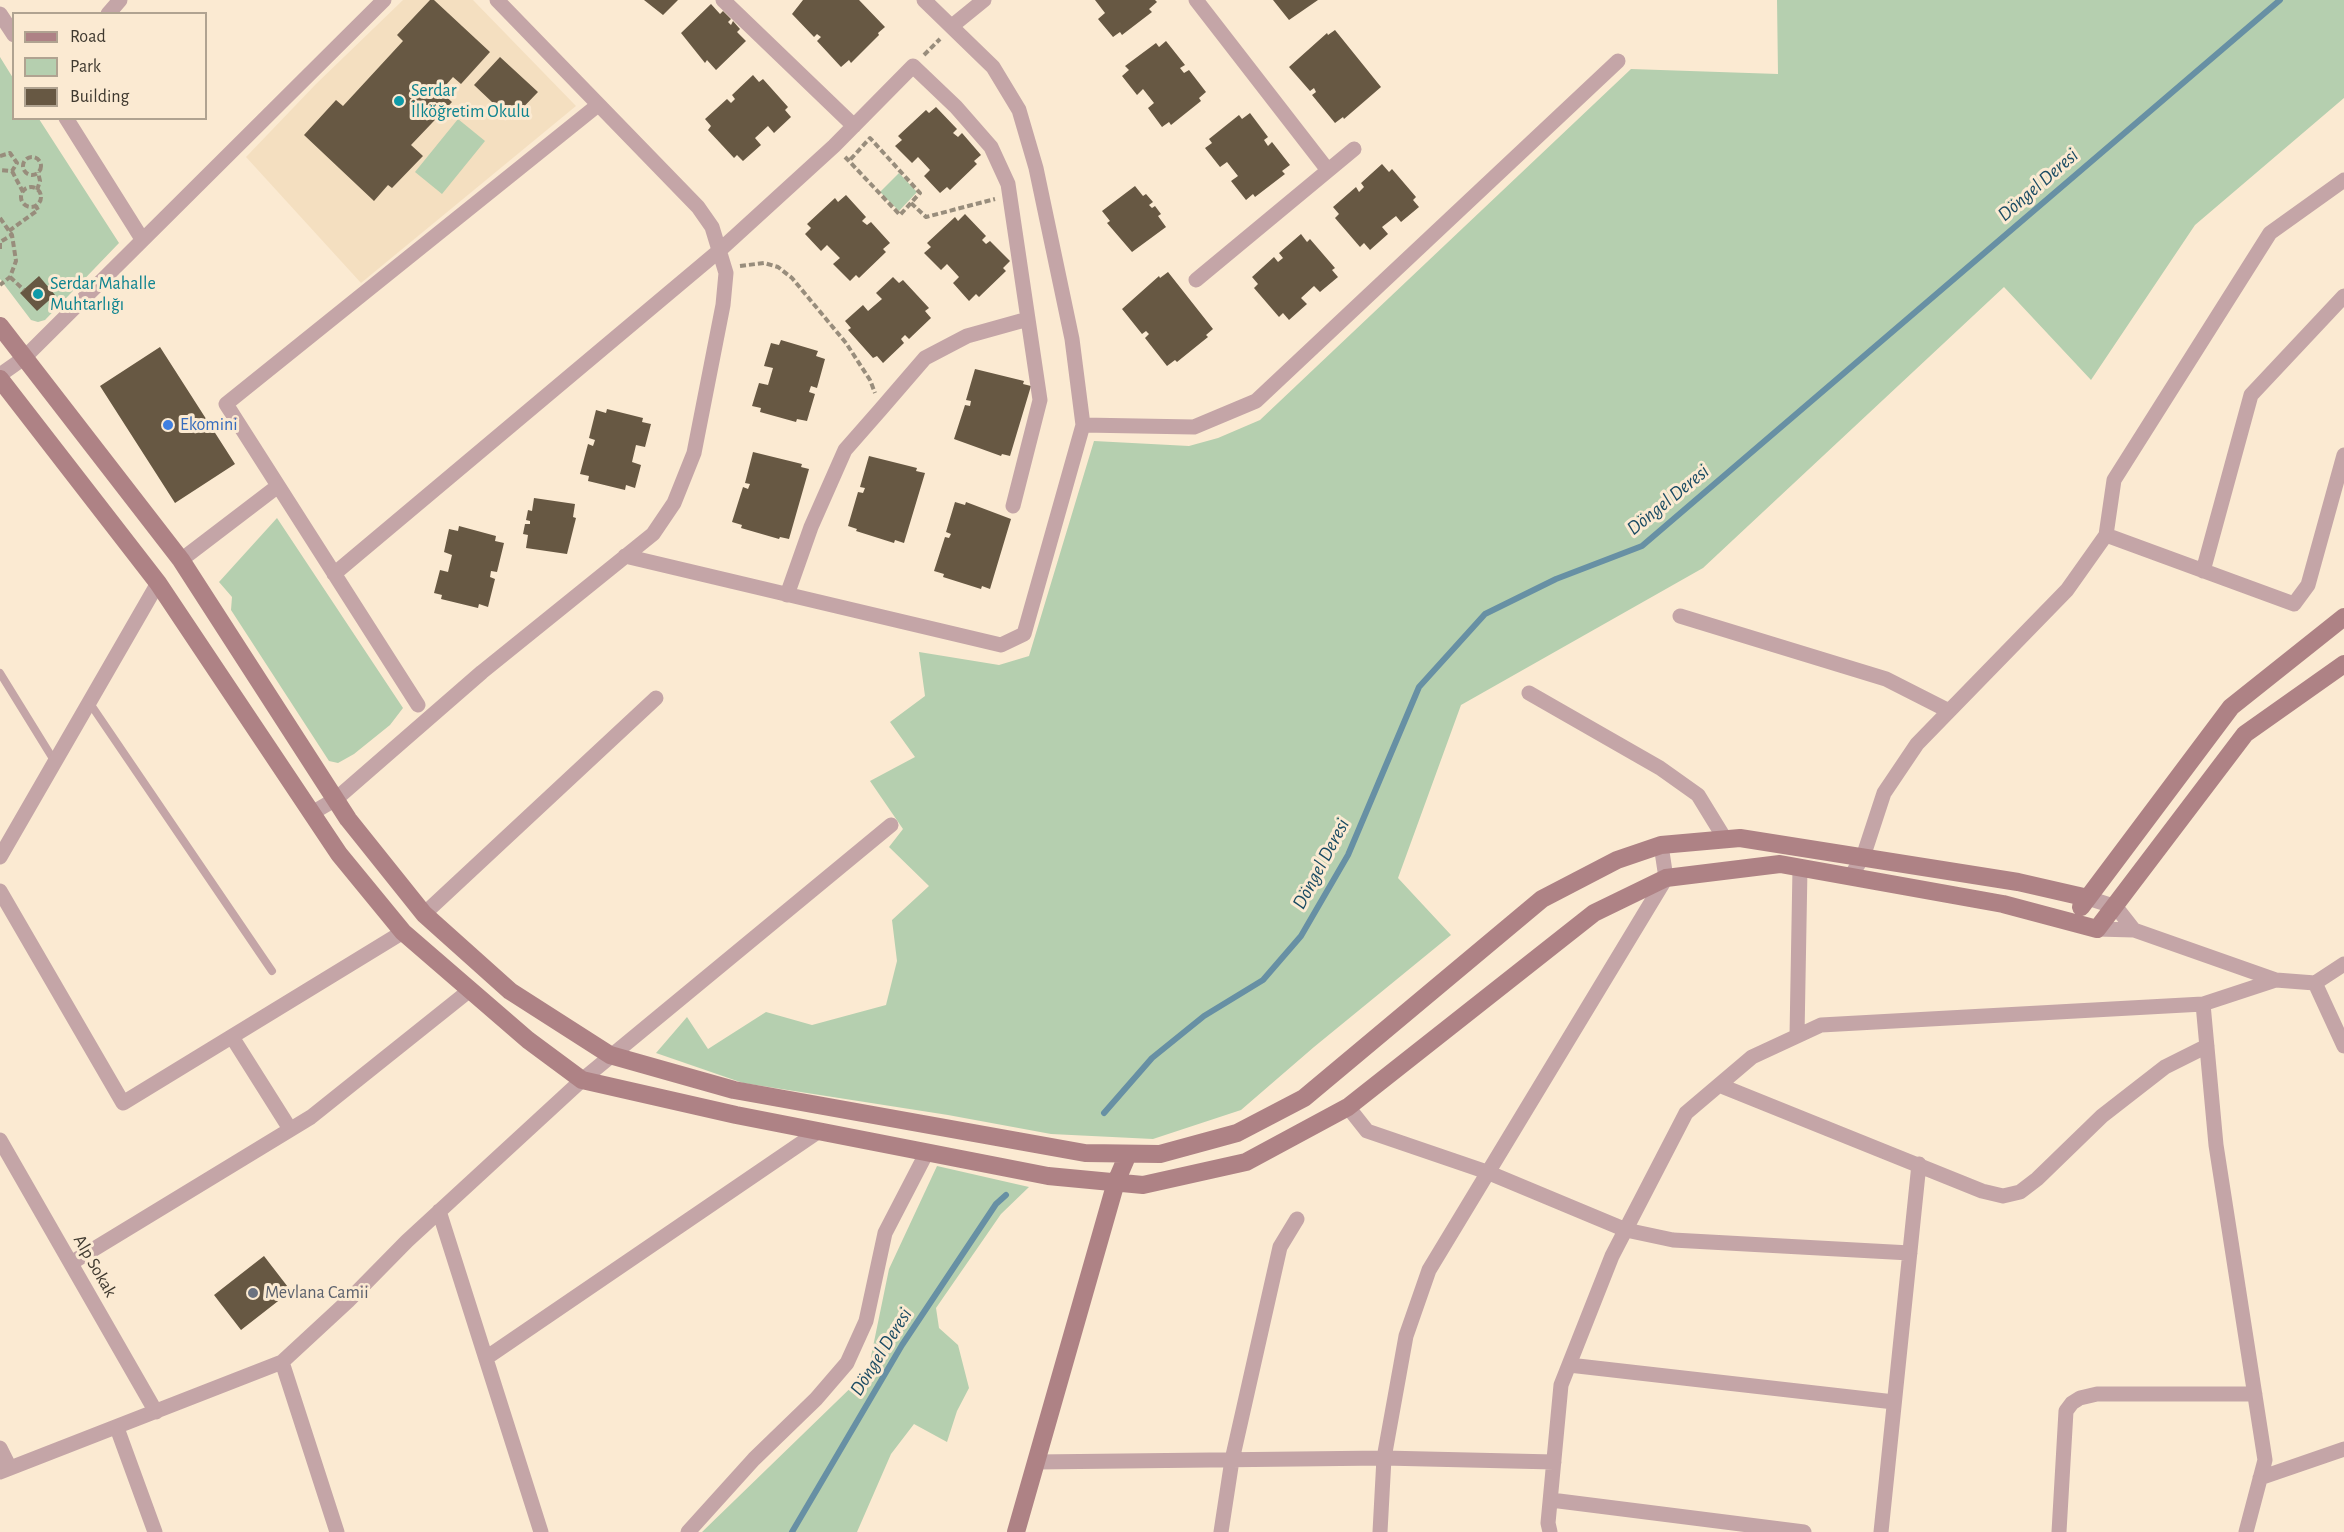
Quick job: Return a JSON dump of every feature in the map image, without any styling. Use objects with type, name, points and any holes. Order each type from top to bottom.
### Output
[{"type":"main road","points":[[0,326],[182,560],[336,799],[424,914],[510,991],[610,1055],[734,1090],[1085,1154],[1160,1154],[1237,1133],[1304,1098],[1542,899],[1617,860],[1661,845],[1740,838],[2018,882],[2088,898]]},
{"type":"main road","points":[[0,377],[158,583],[339,854],[403,932],[528,1040],[582,1080],[819,1131],[1032,1173],[1143,1185],[1246,1162],[1348,1107],[1594,913],[1666,878],[1780,864],[2003,904],[2097,928],[2116,907],[2245,734],[2344,664]]},
{"type":"main road","points":[[2071,921],[2231,707],[2344,616]]},
{"type":"main road","points":[[1016,1532],[1116,1182],[1128,1154]]},
{"type":"street","points":[[110,12],[120,0]]},
{"type":"street","points":[[0,377],[24,358],[384,0]]},
{"type":"street","points":[[312,813],[336,799],[482,672],[652,534],[674,503],[686,478],[694,453],[723,304],[725,269],[712,227],[698,207],[497,0]]},
{"type":"street","points":[[723,0],[854,126]]},
{"type":"street","points":[[625,556],[1001,645],[1024,634],[1083,425],[1072,339],[1036,168],[1019,110],[993,67],[924,0]]},
{"type":"street","points":[[952,26],[984,0]]},
{"type":"street","points":[[1196,0],[1327,169]]},
{"type":"street","points":[[0,14],[12,32]]},
{"type":"street","points":[[1083,425],[1194,428],[1256,401],[1618,61]]},
{"type":"street","points":[[334,574],[720,250],[834,146],[913,66],[956,107],[991,147],[1008,184],[1040,400],[1013,506]]},
{"type":"street","points":[[418,705],[226,404],[598,105]]},
{"type":"street","points":[[67,120],[142,239]]},
{"type":"street","points":[[1196,280],[1327,169],[1354,149]]},
{"type":"street","points":[[1850,877],[1863,857],[1884,793],[1917,744],[2067,590],[2106,535],[2114,480],[2270,232],[2344,180]]},
{"type":"street","points":[[2203,571],[2251,395],[2344,296]]},
{"type":"street","points":[[787,595],[811,527],[845,450],[926,358],[967,336],[1028,319]]},
{"type":"street","points":[[2106,535],[2294,604],[2308,585],[2344,455]]},
{"type":"street","points":[[182,560],[278,486]]},
{"type":"street","points":[[0,857],[158,583]]},
{"type":"street","points":[[1680,616],[1886,679],[1949,711]]},
{"type":"street","points":[[1529,693],[1660,768],[1698,795],[1725,839]]},
{"type":"street","points":[[424,914],[656,698]]},
{"type":"street","points":[[0,1448],[5,1470],[282,1362],[439,1211],[610,1055],[891,825]]},
{"type":"street","points":[[1380,1532],[1384,1458],[1406,1336],[1429,1270],[1666,878],[1661,845]]},
{"type":"street","points":[[1797,1036],[1800,868]]},
{"type":"street","points":[[0,891],[123,1103],[403,932]]},
{"type":"street","points":[[2088,898],[2116,907],[2134,930]]},
{"type":"street","points":[[2097,928],[2134,930],[2276,980],[2315,982],[2344,964]]},
{"type":"street","points":[[1550,1532],[1561,1384],[1626,1230],[1686,1113],[1752,1057],[1821,1025],[2203,1004],[2276,980]]},
{"type":"street","points":[[2315,982],[2344,1046]]},
{"type":"street","points":[[71,1263],[311,1117],[470,990]]},
{"type":"street","points":[[2203,1004],[2216,1145],[2265,1460],[2246,1532]]},
{"type":"street","points":[[232,1037],[290,1129]]},
{"type":"street","points":[[1719,1085],[1982,1191],[2002,1196],[2019,1192],[2111,1109],[2165,1067],[2207,1047]]},
{"type":"street","points":[[1348,1107],[1367,1131],[1487,1172],[1626,1230],[1673,1240],[1910,1253]]},
{"type":"street","points":[[486,1358],[819,1131]]},
{"type":"street","name":"Alp Sokak","points":[[0,1140],[156,1412]]},
{"type":"street","points":[[688,1532],[754,1459],[816,1399],[847,1363],[866,1321],[885,1233],[927,1152]]},
{"type":"street","points":[[1881,1532],[1919,1164]]},
{"type":"street","points":[[439,1211],[541,1532]]},
{"type":"street","points":[[1221,1532],[1232,1460],[1280,1247],[1297,1219]]},
{"type":"street","points":[[282,1362],[337,1532]]},
{"type":"street","points":[[1569,1365],[1894,1401]]},
{"type":"street","points":[[2059,1532],[2066,1411],[2072,1403],[2080,1398],[2097,1394],[2255,1394]]},
{"type":"street","points":[[117,1428],[155,1532]]},
{"type":"street","points":[[2260,1478],[2344,1449]]},
{"type":"street","points":[[1036,1462],[1384,1458],[1554,1462]]},
{"type":"street","points":[[1551,1500],[1804,1532]]},
{"type":"lane","points":[[0,673],[55,762]]},
{"type":"lane","points":[[89,702],[272,971]]},
{"type":"path","points":[[913,66],[952,26]]},
{"type":"path","points":[[834,146],[900,215],[920,193],[870,138],[849,161]]},
{"type":"path","points":[[0,155],[10,153],[16,163]]},
{"type":"path","points":[[16,163],[23,163],[29,157],[37,159],[40,167],[38,172],[40,181],[37,190]]},
{"type":"path","points":[[12,171],[16,163]]},
{"type":"path","points":[[23,163],[27,173],[38,172]]},
{"type":"path","points":[[0,170],[12,171]]},
{"type":"path","points":[[12,171],[22,192],[24,204],[36,206]]},
{"type":"path","points":[[0,249],[0,242],[38,210],[36,206],[41,199],[37,190],[31,187],[22,192]]},
{"type":"path","points":[[911,203],[926,217],[1010,195]]},
{"type":"path","points":[[0,218],[11,233],[16,261],[10,278],[0,285]]},
{"type":"path","points":[[725,269],[764,263],[778,267],[792,278],[846,343],[870,380],[881,409]]},
{"type":"path","points":[[10,278],[24,290]]},
{"type":"shaded area","points":[[403,0],[473,0],[576,106],[361,283],[246,157],[316,84]]},
{"type":"green space","points":[[1777,0],[2344,0],[2344,98],[2195,225],[2091,380],[2004,287],[1703,568],[1461,705],[1398,878],[1451,935],[1241,1110],[1153,1139],[1051,1134],[948,1115],[743,1083],[656,1053],[687,1017],[708,1049],[766,1012],[812,1025],[886,1005],[897,961],[892,920],[929,886],[889,847],[903,829],[870,781],[915,757],[890,722],[925,696],[919,652],[999,665],[1029,656],[1094,441],[1189,446],[1218,438],[1260,420],[1631,69],[1778,74]]},
{"type":"green space","points":[[0,57],[12,76],[12,120],[40,120],[119,243],[45,320],[38,322],[31,320],[0,279]]},
{"type":"green space","points":[[458,119],[485,141],[442,194],[415,172]]},
{"type":"green space","points":[[899,173],[917,192],[899,211],[880,192]]},
{"type":"green space","points":[[277,518],[403,708],[390,725],[354,754],[338,763],[329,761],[231,610],[232,597],[219,582]]},
{"type":"green space","points":[[937,1166],[1029,1187],[1001,1214],[936,1308],[939,1328],[958,1345],[969,1388],[957,1411],[947,1442],[914,1424],[891,1454],[857,1532],[702,1532],[868,1371],[889,1269]]},
{"type":"building","name":"Serdar İlköğretim Okulu","points":[[430,0],[434,0],[490,52],[461,84],[453,77],[445,86],[447,88],[442,93],[452,102],[411,145],[423,156],[392,188],[388,185],[374,201],[304,135],[336,100],[343,106],[403,41],[397,35]]},
{"type":"building","points":[[644,0],[678,0],[663,15]]},
{"type":"building","points":[[803,0],[859,0],[885,27],[851,63],[849,60],[841,67],[817,41],[821,37],[817,34],[814,37],[792,14]]},
{"type":"building","points":[[1095,0],[1155,0],[1157,2],[1149,9],[1152,12],[1122,35],[1120,32],[1113,37],[1098,19],[1105,13]]},
{"type":"building","points":[[1273,0],[1318,0],[1289,20]]},
{"type":"building","points":[[711,4],[720,14],[723,11],[731,19],[728,22],[731,25],[733,21],[740,29],[737,32],[746,41],[716,70],[707,60],[705,63],[681,33]]},
{"type":"building","points":[[1335,30],[1381,87],[1344,119],[1343,117],[1335,123],[1312,95],[1316,92],[1314,88],[1310,91],[1289,67],[1327,33],[1328,35]]},
{"type":"building","points":[[1166,41],[1185,65],[1180,68],[1184,73],[1189,70],[1206,92],[1199,98],[1201,101],[1171,125],[1169,122],[1162,127],[1148,108],[1154,103],[1143,89],[1137,95],[1122,76],[1129,70],[1125,66],[1156,43],[1159,47]]},
{"type":"building","name":"Serdar İlköğretim Okulu","points":[[500,57],[538,92],[511,120],[474,85]]},
{"type":"building","points":[[753,75],[759,82],[763,79],[788,107],[785,110],[791,117],[774,133],[768,126],[755,138],[761,145],[743,161],[737,155],[734,158],[708,130],[711,126],[705,119],[727,99],[731,103],[735,99],[732,95]]},
{"type":"building","points":[[936,107],[957,129],[953,133],[958,137],[962,133],[981,155],[974,161],[977,164],[950,190],[947,187],[940,193],[924,176],[930,170],[918,157],[912,163],[895,146],[902,140],[898,136],[926,110],[929,113]]},
{"type":"building","points":[[1250,113],[1268,137],[1264,140],[1268,146],[1272,142],[1290,165],[1282,171],[1285,174],[1255,197],[1253,194],[1246,200],[1231,181],[1238,176],[1227,162],[1220,167],[1205,148],[1212,143],[1209,139],[1239,115],[1242,119]]},
{"type":"building","points":[[1382,164],[1389,172],[1392,169],[1416,197],[1413,200],[1419,207],[1401,222],[1396,216],[1382,227],[1388,234],[1370,250],[1364,243],[1360,247],[1335,218],[1339,214],[1333,207],[1356,187],[1359,192],[1364,187],[1361,183]]},
{"type":"building","points":[[1135,186],[1143,196],[1146,194],[1153,202],[1149,205],[1152,208],[1155,206],[1161,214],[1158,216],[1166,227],[1132,252],[1107,223],[1110,221],[1102,211]]},
{"type":"building","points":[[846,195],[866,217],[862,221],[867,225],[871,222],[890,243],[883,249],[886,252],[859,278],[856,275],[850,281],[833,264],[840,258],[827,245],[821,251],[805,234],[811,228],[807,224],[835,198],[838,202]]},
{"type":"building","points":[[965,214],[986,236],[982,240],[986,244],[990,241],[1010,261],[1003,268],[1006,271],[979,297],[976,294],[969,301],[953,283],[959,277],[947,264],[941,270],[924,253],[931,247],[927,243],[955,217],[958,221]]},
{"type":"building","points":[[1301,234],[1307,242],[1310,239],[1335,268],[1332,270],[1338,277],[1320,292],[1314,286],[1301,298],[1307,304],[1289,320],[1283,313],[1279,317],[1254,288],[1258,284],[1252,277],[1274,257],[1278,262],[1283,258],[1279,253]]},
{"type":"building","points":[[1168,272],[1213,329],[1206,335],[1208,337],[1177,362],[1175,360],[1167,366],[1145,338],[1149,334],[1146,331],[1142,334],[1122,309],[1159,276],[1160,278]]},
{"type":"building","name":"Serdar Mahalle Muhtarlığı","points":[[39,276],[55,295],[37,311],[20,293]]},
{"type":"building","points":[[893,277],[899,283],[903,280],[929,308],[925,311],[931,318],[909,339],[905,335],[901,339],[904,343],[883,363],[877,356],[873,358],[848,330],[851,328],[845,321],[863,305],[868,311],[882,299],[876,293]]},
{"type":"building","points":[[781,340],[818,351],[816,356],[825,359],[817,388],[811,386],[809,392],[815,394],[807,421],[797,419],[796,422],[760,412],[761,408],[752,406],[759,383],[768,385],[773,368],[764,366],[771,343],[779,345]]},
{"type":"building","points":[[160,347],[235,464],[175,503],[100,386]]},
{"type":"building","points":[[975,369],[1024,381],[1023,384],[1031,386],[1010,456],[1002,454],[1001,456],[954,439],[965,405],[970,406],[971,401],[966,400]]},
{"type":"building","points":[[607,409],[643,418],[642,422],[651,424],[645,447],[636,445],[632,462],[641,465],[635,488],[626,485],[625,490],[588,481],[589,476],[580,474],[588,444],[593,446],[595,440],[589,438],[596,410],[606,413]]},
{"type":"building","points":[[753,452],[802,464],[801,467],[809,469],[789,539],[780,537],[779,539],[741,528],[742,525],[732,522],[743,487],[748,489],[750,484],[745,483]]},
{"type":"building","points":[[869,456],[917,468],[916,471],[925,473],[904,543],[895,540],[894,543],[856,531],[857,529],[848,526],[858,492],[863,493],[865,488],[860,487]]},
{"type":"building","points":[[534,498],[575,504],[573,517],[576,518],[567,554],[526,548],[528,535],[523,534],[525,524],[530,524],[530,521],[526,520],[528,510],[532,511]]},
{"type":"building","points":[[955,502],[965,505],[966,502],[1011,519],[990,589],[982,586],[981,589],[943,577],[944,574],[934,571],[945,537],[949,538],[951,534],[946,532]]},
{"type":"building","points":[[459,526],[496,536],[495,541],[504,543],[497,572],[491,571],[490,577],[495,579],[488,607],[479,604],[478,608],[441,599],[442,595],[434,593],[440,570],[448,572],[452,555],[444,552],[449,529],[458,531]]},
{"type":"building","name":"Mevlana Camii","points":[[264,1256],[291,1291],[241,1330],[214,1295]]},
{"type":"waterway","name":"Döngel Deresi","points":[[1104,1113],[1152,1058],[1204,1016],[1263,980],[1301,936],[1348,855],[1419,687],[1485,614],[1556,579],[1642,546],[2280,0]]},
{"type":"waterway","name":"Döngel Deresi","points":[[792,1532],[902,1345],[996,1204],[1006,1195]]},
{"type":"place","name":"Serdar İlköğretim Okulu","points":[[399,101]]},
{"type":"place","name":"Serdar Mahalle Muhtarlığı","points":[[38,294]]},
{"type":"place","name":"Ekomini","points":[[168,425]]},
{"type":"place","name":"Mevlana Camii","points":[[253,1293]]}]
